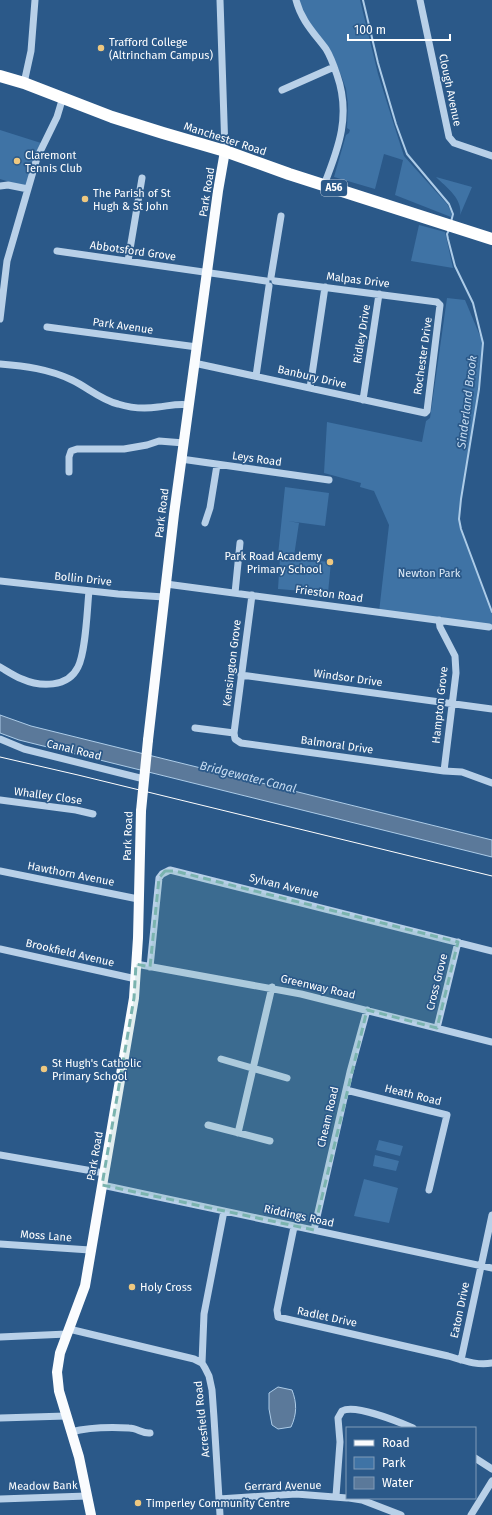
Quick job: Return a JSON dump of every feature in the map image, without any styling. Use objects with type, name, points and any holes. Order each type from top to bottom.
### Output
[{"type":"highway","name":"Manchester Road","points":[[0,76],[63,97],[112,117],[225,151],[324,185],[450,224],[492,239]]},
{"type":"main road","name":"Park Road","points":[[91,1515],[79,1457],[59,1391],[57,1372],[60,1353],[85,1286],[90,1250],[122,1075],[136,979],[141,811],[148,740],[181,459],[225,151]]},
{"type":"street","points":[[24,83],[31,52],[35,0]]},
{"type":"street","points":[[220,0],[225,151]]},
{"type":"street","points":[[296,0],[300,14],[309,29],[326,50],[340,85],[344,114],[336,156],[324,185]]},
{"type":"street","name":"Clough Avenue","points":[[420,0],[449,137],[454,143],[492,156]]},
{"type":"street","points":[[282,90],[334,67]]},
{"type":"street","points":[[0,319],[7,261],[37,158],[57,117],[63,97]]},
{"type":"street","points":[[128,261],[142,178]]},
{"type":"street","points":[[0,186],[8,184],[28,189]]},
{"type":"street","points":[[256,376],[281,216]]},
{"type":"street","name":"Abbotsford Grove","points":[[57,251],[207,272]]},
{"type":"street","name":"Malpas Drive","points":[[207,272],[437,302]]},
{"type":"street","points":[[310,388],[325,287]]},
{"type":"street","name":"Ridley Drive","points":[[363,400],[379,294]]},
{"type":"street","name":"Rochester Drive","points":[[425,413],[427,411],[441,310],[440,305],[437,302]]},
{"type":"street","name":"Park Avenue","points":[[47,327],[196,347]]},
{"type":"street","name":"Banbury Drive","points":[[194,363],[425,413]]},
{"type":"street","points":[[0,364],[37,368],[56,373],[72,380],[107,400],[129,407],[148,408],[189,405]]},
{"type":"street","points":[[69,472],[69,457],[71,451],[77,449],[124,449],[148,445],[159,441],[184,443]]},
{"type":"street","name":"Leys Road","points":[[181,459],[329,480]]},
{"type":"street","points":[[205,523],[211,502],[217,465]]},
{"type":"street","points":[[235,593],[240,544]]},
{"type":"street","name":"Bollin Drive","points":[[0,581],[89,591],[164,597]]},
{"type":"street","name":"Frieston Road","points":[[166,584],[489,627]]},
{"type":"street","points":[[0,667],[22,679],[44,685],[61,682],[74,675],[80,662],[82,652],[89,591]]},
{"type":"street","name":"Kensington Grove","points":[[234,733],[252,595]]},
{"type":"street","name":"Hampton Grove","points":[[439,620],[440,627],[456,662],[456,673],[444,771]]},
{"type":"street","name":"Windsor Drive","points":[[241,675],[492,709]]},
{"type":"street","points":[[195,728],[234,733]]},
{"type":"street","name":"Balmoral Drive","points":[[234,733],[235,739],[240,743],[444,771]]},
{"type":"street","name":"Canal Road","points":[[0,738],[24,749],[144,779]]},
{"type":"street","points":[[444,771],[462,772],[492,783]]},
{"type":"street","name":"Whalley Close","points":[[0,800],[76,810],[93,814]]},
{"type":"street","name":"Sylvan Avenue","points":[[150,967],[159,878],[164,872],[170,870],[492,951]]},
{"type":"street","name":"Hawthorn Avenue","points":[[0,871],[138,899]]},
{"type":"street","name":"Cross Grove","points":[[437,1028],[458,942]]},
{"type":"street","name":"Brookfield Avenue","points":[[0,949],[136,979]]},
{"type":"street","name":"Greenway Road","points":[[136,964],[272,987],[492,1042]]},
{"type":"street","points":[[238,1133],[272,987]]},
{"type":"street","name":"Cheam Road","points":[[314,1230],[346,1090],[367,1010]]},
{"type":"street","points":[[221,1059],[286,1078]]},
{"type":"street","name":"Heath Road","points":[[346,1090],[447,1115],[429,1190]]},
{"type":"street","points":[[208,1125],[270,1142]]},
{"type":"street","points":[[0,1155],[104,1173]]},
{"type":"street","name":"Riddings Road","points":[[102,1185],[492,1268]]},
{"type":"street","points":[[0,1337],[68,1331],[202,1363],[204,1314],[224,1211]]},
{"type":"street","name":"Eaton Drive","points":[[461,1360],[492,1215]]},
{"type":"street","name":"Radlet Drive","points":[[294,1227],[277,1310],[278,1317],[461,1360]]},
{"type":"street","name":"Moss Lane","points":[[0,1244],[90,1250]]},
{"type":"street","points":[[461,1360],[477,1364],[492,1363]]},
{"type":"street","name":"Acresfield Road","points":[[202,1363],[208,1373],[212,1390],[220,1515]]},
{"type":"street","points":[[336,1496],[340,1442],[338,1418],[342,1411],[350,1409],[368,1412],[410,1427]]},
{"type":"street","points":[[0,1418],[66,1416]]},
{"type":"street","points":[[71,1432],[95,1428],[130,1428],[149,1435]]},
{"type":"street","points":[[476,1459],[492,1469]]},
{"type":"street","points":[[470,1515],[492,1481]]},
{"type":"street","name":"Gerrard Avenue","points":[[218,1499],[296,1494],[346,1498]]},
{"type":"street","name":"Meadow Bank","points":[[0,1498],[87,1496]]},
{"type":"street","name":"Gerrard Avenue","points":[[355,1499],[362,1500],[401,1515]]},
{"type":"highlighted area","points":[[165,871],[175,871],[458,942],[437,1028],[367,1010],[314,1230],[102,1185],[134,998],[136,964],[150,967],[159,878]]},
{"type":"green space","points":[[297,0],[360,0],[378,74],[404,156],[447,204],[452,213],[451,217],[395,195],[403,160],[384,154],[375,189],[334,177],[346,135],[350,130],[347,128],[348,104],[346,89],[333,57],[310,26]]},
{"type":"green space","name":"Claremont Tennis Club","points":[[0,130],[41,143],[26,187],[0,179]]},
{"type":"green space","points":[[436,177],[472,187],[460,215],[457,199]]},
{"type":"green space","points":[[419,225],[445,232],[453,268],[411,261]]},
{"type":"green space","name":"Newton Park","points":[[447,298],[465,300],[483,343],[479,389],[459,519],[461,529],[492,612],[492,630],[379,612],[389,525],[374,491],[360,487],[361,483],[324,473],[327,422],[422,442],[426,421],[430,418]]},
{"type":"green space","points":[[285,487],[329,493],[325,526],[288,521],[299,523],[294,556],[278,555]]},
{"type":"green space","points":[[280,558],[331,562],[328,593],[278,589]]},
{"type":"green space","points":[[379,1140],[403,1146],[400,1156],[376,1150]]},
{"type":"green space","points":[[375,1155],[399,1161],[396,1171],[373,1166]]},
{"type":"green space","points":[[364,1179],[398,1188],[389,1223],[354,1216]]},
{"type":"water","points":[[0,715],[31,726],[492,840],[492,857],[19,740],[0,733]]},
{"type":"water","points":[[278,1387],[292,1390],[294,1395],[295,1413],[291,1427],[278,1429],[272,1425],[269,1409],[269,1393]]},
{"type":"waterway","name":"Sinderland Brook","points":[[363,0],[378,63],[396,124],[407,154],[449,204],[453,214],[451,222]]},
{"type":"waterway","name":"Sinderland Brook","points":[[449,230],[447,234],[455,266],[473,303],[483,343],[479,389],[459,519],[461,529],[492,612]]},
{"type":"tram line","points":[[0,757],[492,876]]},
{"type":"place","name":"Trafford College (Altrincham Campus)","points":[[101,48]]},
{"type":"place","name":"Claremont Tennis Club","points":[[17,161]]},
{"type":"place","name":"The Parish of St Hugh & St John","points":[[85,199]]},
{"type":"place","name":"Park Road Academy Primary School","points":[[330,562]]},
{"type":"place","name":"St Hugh's Catholic Primary School","points":[[44,1069]]},
{"type":"place","name":"Holy Cross","points":[[132,1287]]},
{"type":"place","name":"Timperley Community Centre","points":[[138,1503]]},
{"type":"water label","name":"Bridgewater Canal","points":[[248,777]]}]
